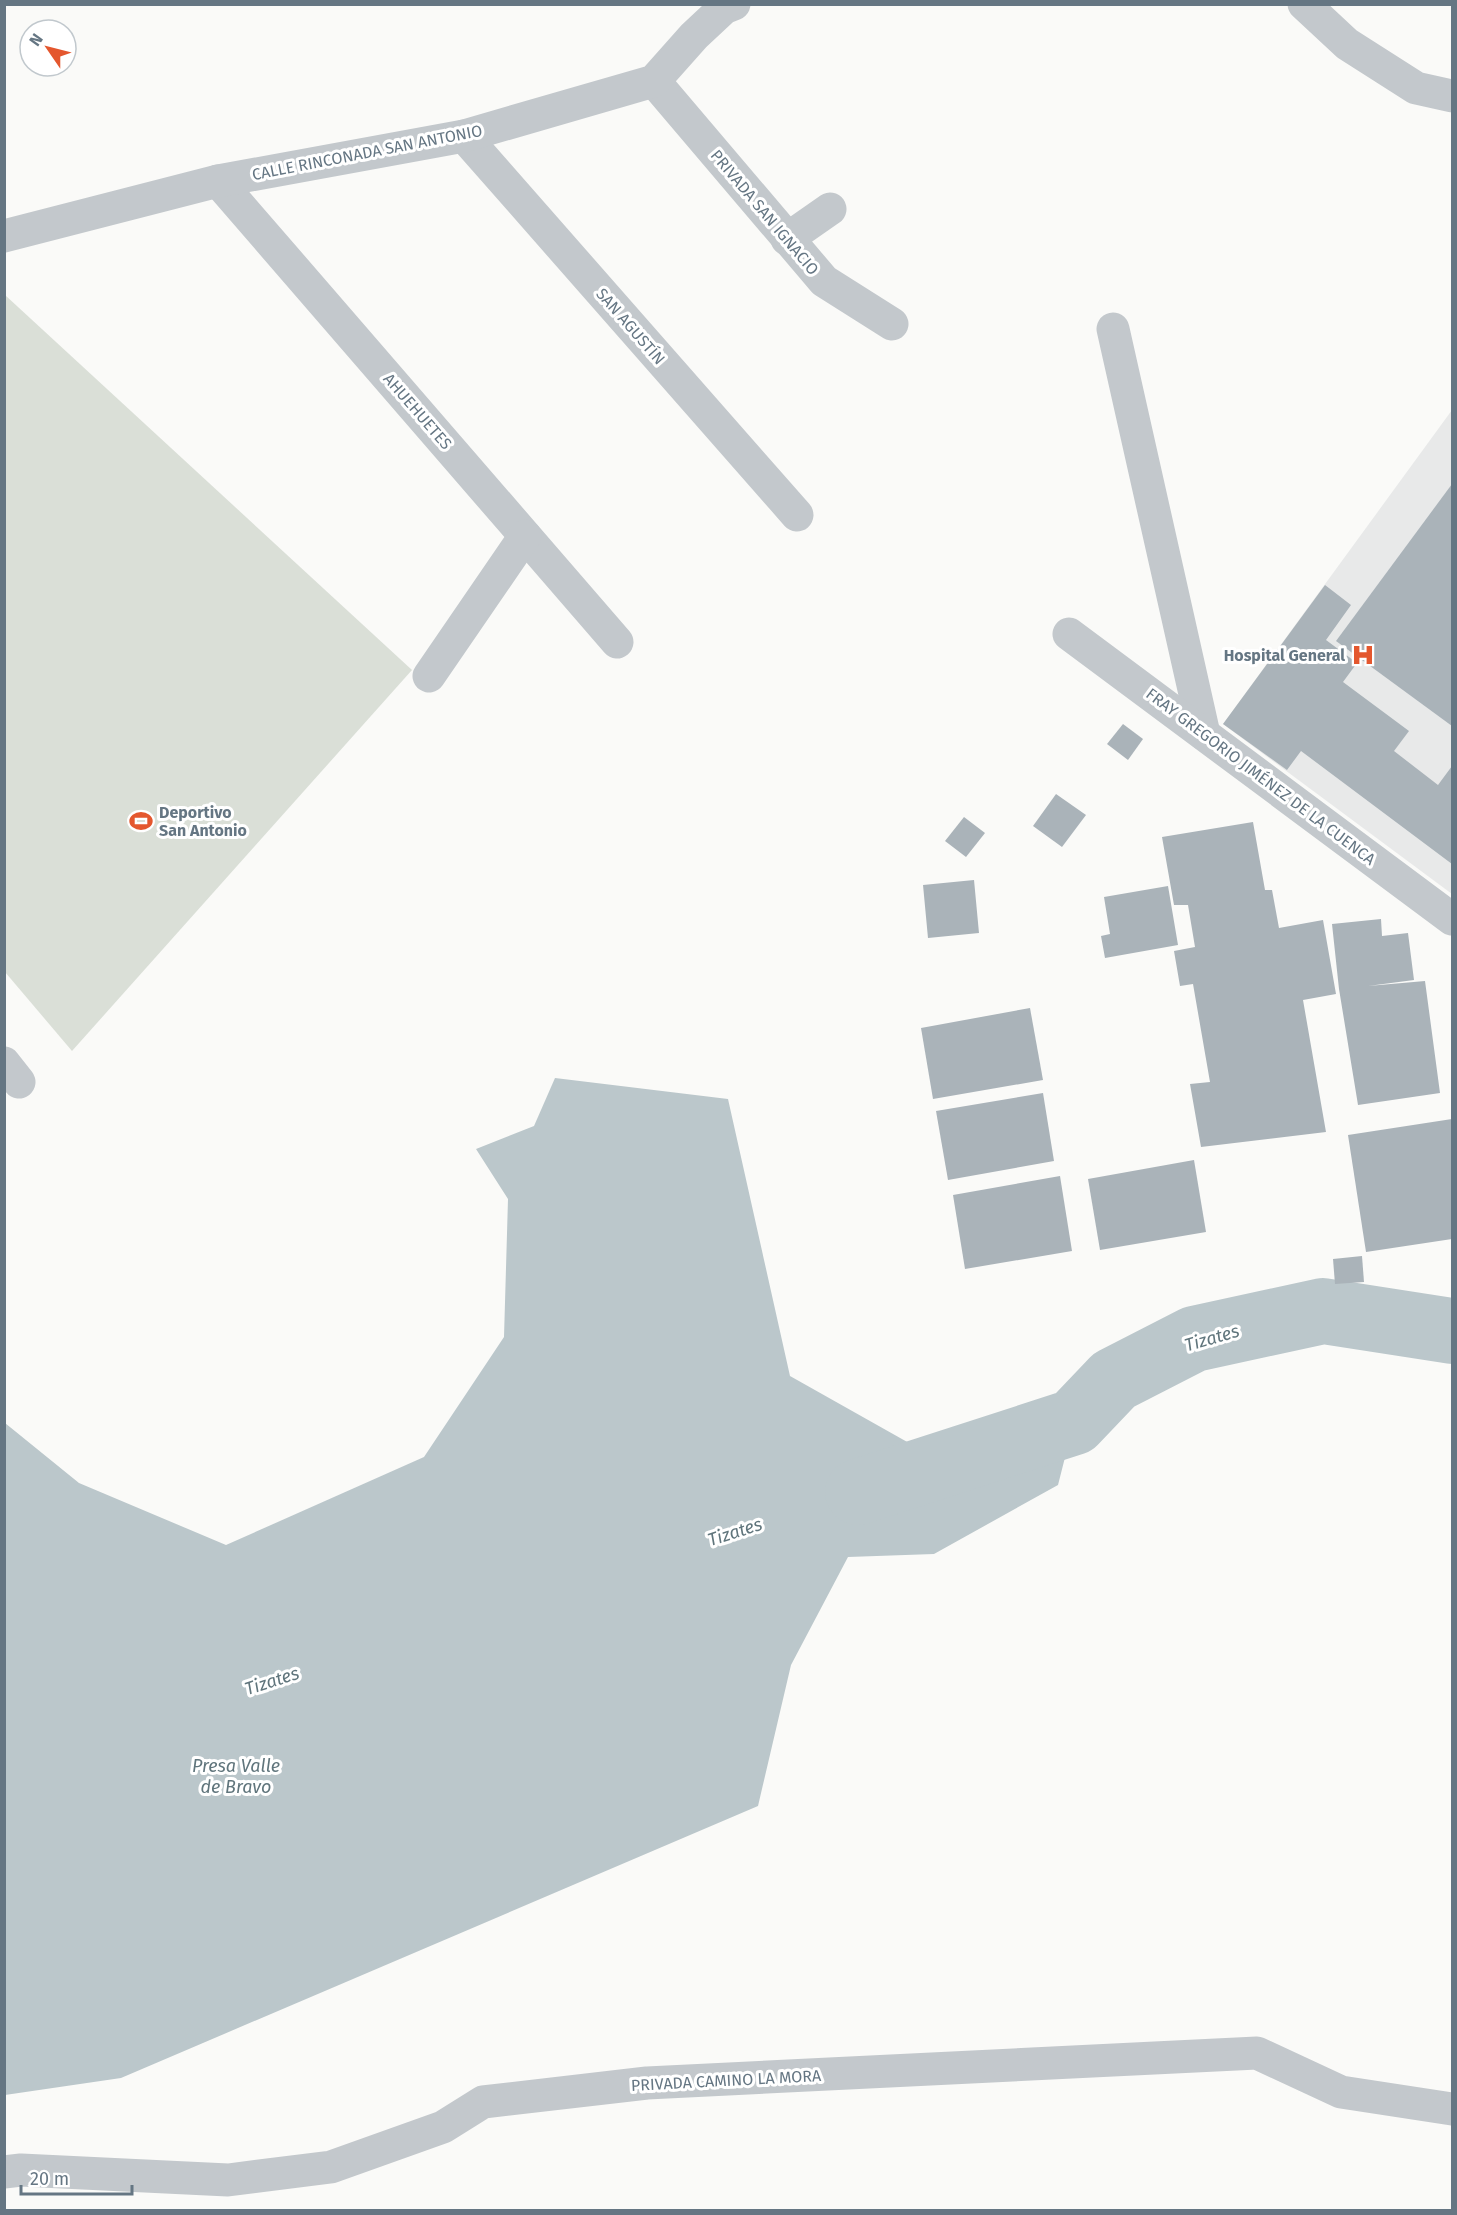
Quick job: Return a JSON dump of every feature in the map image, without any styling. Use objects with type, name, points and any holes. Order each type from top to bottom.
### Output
[{"type":"street","points":[[654,81],[694,36],[724,8],[734,4]]},
{"type":"street","points":[[1304,4],[1347,44],[1416,88],[1452,96]]},
{"type":"street","name":"CALLE RINCONADA SAN ANTONIO","points":[[4,236],[218,181],[464,136],[654,81]]},
{"type":"street","name":"PRIVADA SAN IGNACIO","points":[[654,81],[824,281],[892,324]]},
{"type":"street","name":"SAN AGUSTÍN","points":[[464,136],[797,515]]},
{"type":"street","name":"AHUEHUETES","points":[[218,181],[617,642]]},
{"type":"street","points":[[787,239],[830,208]]},
{"type":"street","points":[[1113,329],[1204,734]]},
{"type":"street","points":[[429,676],[525,536]]},
{"type":"street","name":"FRAY GREGORIO JIMÉNEZ DE LA CUENCA","points":[[1069,634],[1452,919]]},
{"type":"street","name":"PRIVADA CAMINO LA MORA","points":[[4,2172],[21,2170],[228,2180],[331,2167],[443,2127],[483,2102],[647,2083],[1257,2053],[1341,2092],[1452,2109]]},
{"type":"shaded area","name":"Deportivo San Antonio","points":[[5,295],[412,670],[72,1051],[5,972]]},
{"type":"shaded area","name":"Hospital General","points":[[1452,410],[1452,894],[1223,724]]},
{"type":"water","name":"Presa Valle de Bravo","points":[[555,1078],[728,1099],[790,1376],[957,1470],[1074,1422],[1058,1485],[934,1554],[848,1557],[791,1665],[758,1806],[121,2078],[5,2095],[5,1423],[79,1483],[226,1545],[424,1457],[504,1337],[508,1199],[476,1149],[534,1126]]},
{"type":"building","points":[[1452,484],[1452,726],[1336,641]]},
{"type":"building","points":[[1325,585],[1351,605],[1326,640],[1357,663],[1343,682],[1409,731],[1394,751],[1438,785],[1452,766],[1452,864],[1301,751],[1287,770],[1223,724]]},
{"type":"building","points":[[1123,724],[1143,739],[1128,760],[1107,744]]},
{"type":"building","points":[[1056,794],[1086,815],[1062,847],[1033,826]]},
{"type":"building","points":[[964,817],[985,833],[966,857],[945,841]]},
{"type":"building","points":[[1253,822],[1265,890],[1272,890],[1279,928],[1323,920],[1336,994],[1303,1000],[1326,1132],[1201,1147],[1190,1084],[1210,1082],[1193,984],[1180,986],[1174,951],[1195,947],[1188,905],[1174,905],[1162,837]]},
{"type":"building","points":[[974,880],[979,933],[928,938],[923,885]]},
{"type":"building","points":[[1168,886],[1178,945],[1105,958],[1101,936],[1110,934],[1104,897]]},
{"type":"building","points":[[1381,919],[1382,936],[1408,933],[1414,980],[1368,986],[1425,981],[1440,1093],[1358,1105],[1339,989],[1332,924]]},
{"type":"building","points":[[1030,1008],[1043,1080],[933,1099],[921,1028]]},
{"type":"building","points":[[1043,1093],[1054,1161],[948,1180],[936,1111]]},
{"type":"building","points":[[1452,1119],[1452,1239],[1366,1252],[1348,1135]]},
{"type":"building","points":[[1194,1160],[1206,1232],[1100,1250],[1088,1179]]},
{"type":"building","points":[[1060,1176],[1072,1251],[965,1269],[953,1195]]},
{"type":"building","points":[[1362,1256],[1364,1282],[1335,1284],[1333,1259]]},
{"type":"waterway","name":"Tizates","points":[[858,1492],[1074,1422],[1114,1380],[1194,1339],[1323,1311],[1452,1331]]},
{"type":"place","name":"Hospital General","points":[[1363,655]]},
{"type":"place","name":"Deportivo San Antonio","points":[[141,821]]}]
